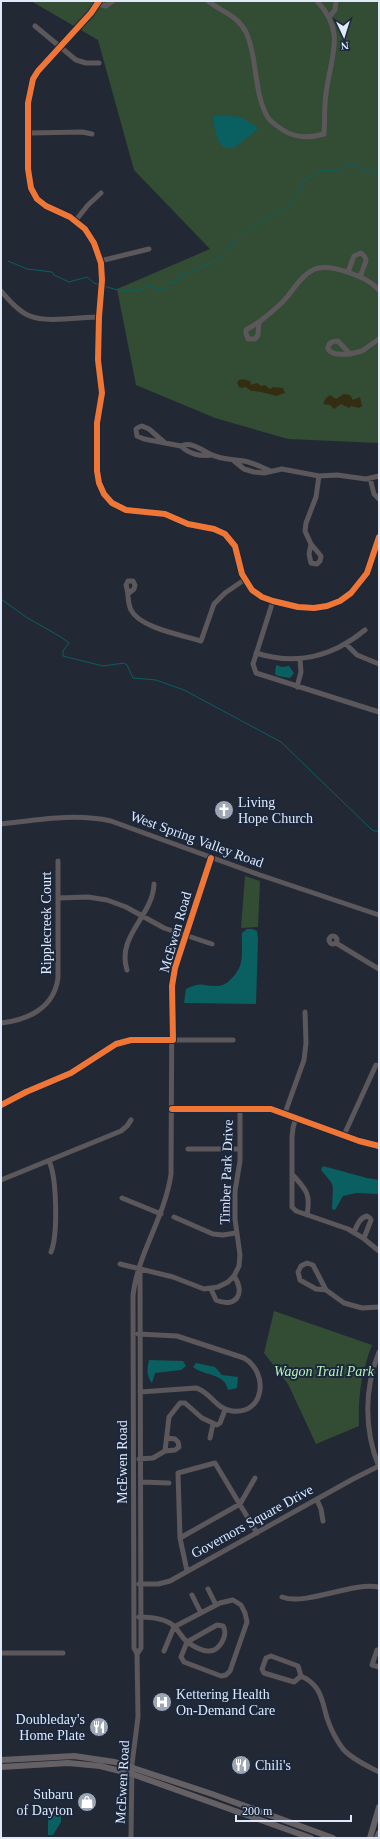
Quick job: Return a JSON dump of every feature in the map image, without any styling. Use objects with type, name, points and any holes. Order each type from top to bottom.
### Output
[{"type":"main road","points":[[1,1760],[74,1756],[115,1762],[333,1838]]},
{"type":"main road","points":[[1,1767],[68,1763],[100,1766],[132,1774],[311,1838]]},
{"type":"main road","points":[[370,1838],[379,1807]]},
{"type":"main road","points":[[377,1838],[379,1833]]},
{"type":"street","points":[[113,1],[106,6],[98,2],[38,71],[33,79],[29,96],[28,133],[29,179],[35,195],[46,206],[76,220],[92,239],[100,261],[102,284],[99,317],[98,360],[102,393],[97,423],[97,471],[99,483],[104,494],[116,505],[126,510],[165,514],[188,524],[214,529],[225,534],[235,546],[244,580],[257,594],[273,601],[298,607],[314,608],[327,606],[346,597],[357,587],[367,573],[379,537]]},
{"type":"street","points":[[208,1],[237,19],[246,32],[267,116],[276,126],[289,134],[306,137],[324,134],[326,93],[335,47],[334,33],[329,17],[317,1]]},
{"type":"street","points":[[329,17],[335,10],[336,1]]},
{"type":"street","points":[[35,26],[72,58],[80,62],[99,63]]},
{"type":"street","points":[[28,133],[82,132],[92,134]]},
{"type":"street","points":[[76,220],[88,205],[101,193]]},
{"type":"street","points":[[100,261],[149,249]]},
{"type":"street","points":[[348,272],[354,256],[361,253],[365,257],[366,261],[360,277]]},
{"type":"street","points":[[259,322],[281,304],[301,278],[310,271],[328,267],[348,272],[370,282],[379,290]]},
{"type":"street","points":[[1,291],[12,303],[29,316],[42,319],[99,317]]},
{"type":"street","points":[[350,354],[362,351],[379,339]]},
{"type":"street","points":[[165,443],[145,427],[139,427],[136,429],[137,436],[140,438],[165,443],[181,446],[185,444],[196,446],[211,455],[234,461],[246,462],[271,472],[288,470],[319,476],[337,475],[362,479],[379,476]]},
{"type":"street","points":[[311,544],[305,532],[305,527],[316,497],[319,476]]},
{"type":"street","points":[[370,478],[374,494],[379,499]]},
{"type":"street","points":[[129,593],[130,608],[135,617],[147,624],[202,641],[214,604],[225,592],[244,580]]},
{"type":"street","points":[[273,601],[256,652],[253,667],[258,675],[379,712]]},
{"type":"street","points":[[256,652],[278,658],[300,659],[323,655],[346,644],[364,630]]},
{"type":"street","points":[[346,644],[357,654],[379,664]]},
{"type":"street","points":[[297,687],[300,672],[300,659]]},
{"type":"street","name":"West Spring Valley Road","points":[[1,824],[67,816],[100,819],[123,825],[212,858],[379,914]]},
{"type":"street","name":"McEwen Road","points":[[132,1838],[132,1767],[138,1717],[137,1654],[134,1648],[133,1296],[135,1280],[161,1214],[168,1193],[171,1174],[173,977],[185,935],[212,858]]},
{"type":"street","name":"Ripplecreek Court","points":[[1,1023],[16,1021],[33,1015],[49,1001],[56,989],[58,978],[58,861]]},
{"type":"street","points":[[127,970],[125,961],[128,940],[152,897],[154,884]]},
{"type":"street","points":[[58,898],[88,897],[107,900],[126,907],[159,926],[212,944]]},
{"type":"street","points":[[336,943],[379,969]]},
{"type":"street","points":[[285,1113],[304,1060],[306,1042],[305,1012]]},
{"type":"street","points":[[1,1105],[26,1092],[71,1073],[116,1044],[131,1040],[233,1040]]},
{"type":"street","points":[[344,1135],[376,1065]]},
{"type":"street","points":[[172,1109],[271,1109],[379,1146]]},
{"type":"street","name":"Timber Park Drive","points":[[234,1276],[239,1266],[240,1255],[236,1233],[235,1191],[240,1149],[240,1109]]},
{"type":"street","points":[[296,1117],[292,1137],[292,1206],[296,1211],[354,1232],[364,1238],[379,1252]]},
{"type":"street","points":[[1,1180],[121,1131],[131,1120]]},
{"type":"street","points":[[188,1149],[240,1149]]},
{"type":"street","points":[[49,1161],[54,1178],[54,1241],[51,1252]]},
{"type":"street","points":[[292,1174],[303,1186],[310,1198],[307,1215]]},
{"type":"street","points":[[122,1198],[161,1214]]},
{"type":"street","points":[[354,1232],[359,1221],[364,1216],[370,1218],[371,1220],[364,1238]]},
{"type":"street","points":[[174,1217],[213,1234],[223,1235],[236,1233]]},
{"type":"street","points":[[326,1290],[323,1281],[313,1265],[307,1263],[301,1266],[298,1272],[300,1280],[316,1289],[326,1290],[350,1305],[362,1308],[379,1307]]},
{"type":"street","points":[[120,1264],[173,1277],[198,1287],[211,1289],[223,1285],[234,1276],[240,1286],[240,1292],[236,1299],[230,1303],[222,1303],[216,1300],[211,1289]]},
{"type":"street","name":"McEwen Road","points":[[137,1654],[141,1648],[140,1270]]},
{"type":"street","points":[[134,1333],[141,1335],[177,1336],[244,1358],[252,1364],[257,1371],[260,1381],[260,1393],[258,1399],[251,1407],[235,1412],[225,1410],[218,1406],[202,1390],[196,1388],[140,1392]]},
{"type":"street","points":[[379,1352],[368,1397],[370,1438],[379,1467]]},
{"type":"street","points":[[165,1451],[169,1417],[182,1402],[206,1421],[217,1425],[220,1423],[225,1410]]},
{"type":"street","points":[[210,1438],[213,1424]]},
{"type":"street","points":[[134,1459],[153,1458],[165,1451],[175,1450],[179,1447],[178,1442],[175,1439],[167,1438]]},
{"type":"street","points":[[187,1571],[180,1538],[178,1473],[215,1463],[257,1533]]},
{"type":"street","name":"Governors Square Drive","points":[[134,1584],[163,1583],[257,1533],[360,1475],[379,1467]]},
{"type":"street","points":[[180,1538],[240,1504],[255,1478]]},
{"type":"street","points":[[141,1482],[169,1482]]},
{"type":"street","points":[[316,1500],[321,1509],[323,1521]]},
{"type":"street","points":[[282,1597],[296,1599],[366,1586],[379,1587]]},
{"type":"street","points":[[208,1589],[216,1605]]},
{"type":"street","points":[[192,1596],[201,1613]]},
{"type":"street","points":[[134,1617],[160,1619],[174,1627],[187,1642],[204,1651],[215,1650],[223,1640],[224,1627],[217,1625],[187,1642],[181,1657],[185,1662],[220,1676],[228,1673],[246,1627],[246,1618],[241,1605],[236,1601],[225,1601],[174,1627],[164,1651]]},
{"type":"street","points":[[379,1650],[377,1650],[372,1665],[379,1667]]},
{"type":"street","points":[[1,1653],[62,1653]]},
{"type":"street","points":[[271,1656],[298,1666],[300,1676],[294,1682],[264,1673],[262,1669],[266,1658],[271,1656]]},
{"type":"street","points":[[300,1676],[307,1679],[321,1695],[328,1720],[343,1748],[363,1765],[379,1772]]},
{"type":"green space","points":[[31,1],[379,1],[379,443],[288,439],[215,418],[136,385],[117,289],[210,249],[134,170],[98,40]]},
{"type":"green space","points":[[245,876],[260,881],[258,927],[241,928]]},
{"type":"green space","name":"Wagon Trail Park","points":[[274,1311],[372,1345],[361,1385],[359,1426],[316,1444],[288,1384],[264,1353]]},
{"type":"sand","points":[[243,379],[250,381],[251,385],[257,383],[261,386],[265,385],[270,389],[273,387],[283,388],[285,393],[276,396],[251,391],[246,387],[240,388],[237,383],[239,380]]},
{"type":"sand","points":[[344,394],[350,395],[353,400],[360,397],[362,406],[359,408],[351,406],[349,408],[341,404],[334,409],[330,405],[323,404],[326,398],[330,395],[336,399]]},
{"type":"shaded area","points":[[220,115],[241,117],[258,129],[234,148],[225,148],[218,140],[215,131],[214,116]]},
{"type":"shaded area","points":[[276,665],[282,667],[289,666],[294,673],[290,678],[278,676],[275,674]]},
{"type":"shaded area","points":[[247,929],[257,931],[258,939],[256,1004],[184,1003],[186,989],[199,985],[222,985],[235,975],[242,959],[242,933]]},
{"type":"shaded area","points":[[323,1166],[379,1180],[379,1194],[356,1193],[343,1196],[335,1210],[332,1209],[333,1187],[331,1182],[321,1170]]},
{"type":"shaded area","points":[[149,1360],[183,1361],[186,1366],[181,1370],[155,1373],[152,1383],[148,1372]]},
{"type":"shaded area","points":[[196,1363],[215,1367],[222,1375],[238,1377],[237,1388],[228,1390],[223,1380],[193,1367]]},
{"type":"shaded area","points":[[55,1812],[61,1814],[61,1822],[53,1835],[48,1835],[48,1819],[50,1814]]},
{"type":"waterway","points":[[103,286],[118,290],[137,291],[148,286],[160,289],[165,288],[169,283],[175,282],[182,275],[213,262],[223,255],[242,234],[292,204],[301,190],[303,181],[323,170],[336,171],[349,164],[355,164],[369,172],[379,172]]},
{"type":"waterway","points":[[8,261],[27,269],[52,272],[54,275],[69,282],[87,277],[94,283],[100,285]]},
{"type":"waterway","points":[[1,599],[26,617],[69,643],[63,651],[63,656],[103,666],[124,663],[127,665],[133,678],[156,680],[184,690],[281,742],[371,829],[374,831],[379,831]]},
{"type":"cycle path","points":[[99,1],[91,13],[38,71],[33,79],[28,103],[28,169],[31,188],[37,199],[46,206],[70,217],[85,229],[94,243],[101,263],[102,280],[98,360],[102,393],[97,423],[97,471],[99,483],[104,494],[112,503],[126,510],[165,514],[188,524],[214,529],[225,534],[235,546],[242,574],[252,590],[262,597],[298,607],[314,608],[327,606],[340,601],[351,593],[367,573],[379,537]]},
{"type":"cycle path","points":[[1,1105],[26,1092],[71,1073],[116,1044],[131,1040],[173,1040],[172,986],[175,968],[211,858]]},
{"type":"cycle path","points":[[172,1109],[271,1109],[359,1141],[379,1146]]},
{"type":"place","name":"Living Hope Church","points":[[224,810]]},
{"type":"place","name":"Kettering Health On-Demand Care","points":[[162,1702]]},
{"type":"place","name":"Doubleday's Home Plate","points":[[99,1727]]},
{"type":"place","name":"Chili's","points":[[241,1765]]},
{"type":"place","name":"Subaru of Dayton","points":[[87,1802]]}]
